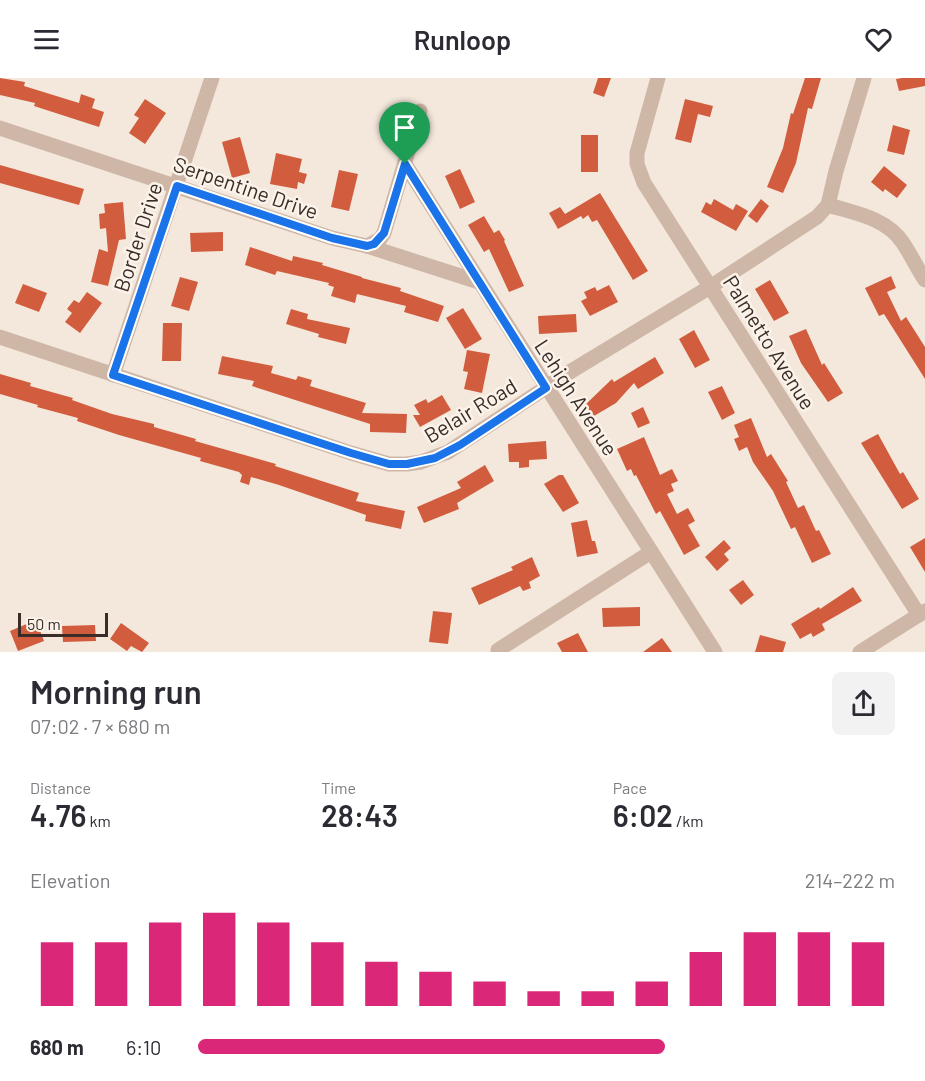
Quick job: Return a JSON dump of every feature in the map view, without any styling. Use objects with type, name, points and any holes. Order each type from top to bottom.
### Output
[{"type":"street","name":"Border Drive","points":[[113,375],[212,78]]},
{"type":"street","name":"Palmetto Avenue","points":[[658,78],[638,142],[637,164],[644,183],[922,613]]},
{"type":"street","points":[[864,78],[828,206],[871,219],[890,229],[903,243],[925,280]]},
{"type":"street","points":[[367,246],[374,244],[384,233],[420,111]]},
{"type":"street","name":"Serpentine Drive","points":[[0,128],[332,238],[367,246],[479,282]]},
{"type":"street","name":"Lehigh Avenue","points":[[405,164],[715,652]]},
{"type":"street","name":"Belair Road","points":[[0,337],[339,450],[389,464],[421,462],[448,452],[546,388],[711,287],[805,226],[828,206]]},
{"type":"street","points":[[498,650],[651,552]]},
{"type":"street","points":[[860,652],[922,613]]},
{"type":"building","points":[[0,78],[25,82],[24,86],[79,103],[81,94],[95,99],[92,108],[104,112],[99,127],[34,106],[35,103],[0,95]]},
{"type":"building","points":[[598,78],[611,78],[604,97],[593,93]]},
{"type":"building","points":[[805,78],[821,78],[812,109],[808,108],[796,163],[783,193],[767,187],[783,148],[791,113],[793,114]]},
{"type":"building","points":[[925,78],[925,86],[899,91],[896,79]]},
{"type":"building","points":[[145,99],[166,113],[145,144],[129,133],[139,118],[134,115]]},
{"type":"building","points":[[685,99],[713,106],[710,117],[698,114],[691,143],[675,139]]},
{"type":"building","points":[[893,125],[910,130],[904,155],[887,151]]},
{"type":"building","points":[[581,135],[598,135],[598,172],[581,172]]},
{"type":"building","points":[[240,137],[250,173],[232,178],[222,142]]},
{"type":"building","points":[[276,153],[302,159],[299,172],[307,174],[304,184],[298,182],[297,189],[270,184]]},
{"type":"building","points":[[0,165],[84,189],[79,205],[0,183]]},
{"type":"building","points":[[884,166],[907,185],[897,198],[885,189],[883,192],[871,182]]},
{"type":"building","points":[[460,169],[475,202],[460,209],[445,176]]},
{"type":"building","points":[[339,170],[358,174],[349,211],[331,207]]},
{"type":"building","points":[[600,193],[648,271],[633,280],[597,220],[592,222],[588,215],[583,219],[581,216],[558,229],[549,213],[560,207],[565,214]]},
{"type":"building","points":[[714,199],[733,210],[736,204],[748,211],[736,231],[701,212],[706,202],[711,205]]},
{"type":"building","points":[[761,199],[769,206],[757,223],[748,216]]},
{"type":"building","points":[[123,202],[126,239],[119,240],[108,286],[91,282],[99,249],[108,252],[106,228],[100,229],[99,214],[105,213],[104,204]]},
{"type":"building","points":[[484,216],[494,233],[499,230],[505,240],[524,286],[509,292],[489,249],[484,252],[468,225]]},
{"type":"building","points":[[223,232],[223,251],[191,252],[190,233]]},
{"type":"building","points":[[250,247],[292,261],[293,256],[323,263],[322,265],[362,278],[401,288],[400,291],[444,306],[438,322],[404,312],[406,306],[357,294],[355,303],[331,296],[334,287],[328,285],[329,283],[277,271],[275,275],[245,265]]},
{"type":"building","points":[[891,276],[896,288],[887,292],[901,321],[906,317],[925,347],[925,379],[884,314],[879,316],[865,288]]},
{"type":"building","points":[[180,277],[198,282],[189,311],[171,306]]},
{"type":"building","points":[[770,280],[789,313],[774,321],[755,289]]},
{"type":"building","points":[[23,284],[47,293],[39,312],[15,303]]},
{"type":"building","points":[[609,285],[618,302],[590,316],[581,301],[587,298],[584,292],[595,287],[597,291]]},
{"type":"building","points":[[87,292],[102,303],[80,333],[65,322],[72,313],[67,309],[74,300],[79,303]]},
{"type":"building","points":[[463,308],[482,339],[465,349],[446,318]]},
{"type":"building","points":[[291,309],[308,314],[307,319],[350,328],[346,344],[318,337],[319,334],[286,324]]},
{"type":"building","points":[[576,314],[577,332],[539,334],[538,316]]},
{"type":"building","points":[[163,323],[182,323],[181,361],[162,361]]},
{"type":"building","points":[[806,329],[822,365],[824,363],[843,393],[828,402],[801,363],[789,336]]},
{"type":"building","points":[[694,330],[710,360],[695,368],[679,339]]},
{"type":"building","points":[[467,350],[490,354],[482,393],[464,389],[468,372],[463,371]]},
{"type":"building","points":[[222,356],[273,366],[271,373],[296,380],[298,376],[312,380],[310,386],[366,403],[362,413],[407,414],[406,433],[370,432],[370,424],[252,386],[254,381],[218,374]]},
{"type":"building","points":[[655,357],[664,373],[638,389],[634,383],[616,403],[594,416],[585,405],[612,379],[614,382]]},
{"type":"building","points":[[0,374],[31,383],[30,386],[73,398],[72,400],[112,414],[154,424],[154,427],[196,439],[195,441],[276,464],[275,466],[359,493],[356,501],[405,511],[401,529],[365,521],[366,515],[279,485],[251,477],[249,485],[240,482],[242,475],[239,472],[200,461],[201,458],[119,435],[77,421],[78,418],[0,394]]},
{"type":"building","points":[[722,386],[735,413],[722,420],[708,392]]},
{"type":"building","points":[[442,395],[451,410],[420,427],[413,415],[420,415],[414,405],[426,399],[428,403]]},
{"type":"building","points":[[643,407],[650,423],[638,428],[631,413]]},
{"type":"building","points":[[751,418],[767,457],[771,454],[788,481],[786,482],[798,508],[804,505],[816,531],[819,530],[831,554],[812,563],[795,527],[791,529],[773,491],[753,462],[747,447],[739,451],[734,439],[739,437],[734,425]]},
{"type":"building","points":[[878,434],[900,474],[903,472],[919,499],[902,509],[861,443]]},
{"type":"building","points":[[644,437],[660,475],[672,469],[678,481],[671,484],[674,491],[667,494],[677,514],[688,508],[695,521],[688,525],[700,546],[684,555],[660,511],[656,514],[636,475],[634,476],[631,469],[627,471],[617,449]]},
{"type":"building","points":[[546,441],[547,459],[529,460],[529,467],[519,468],[519,462],[509,462],[508,444]]},
{"type":"building","points":[[485,465],[494,481],[457,503],[459,509],[424,523],[417,507],[461,488],[457,482]]},
{"type":"building","points":[[563,475],[579,503],[563,512],[544,484]]},
{"type":"building","points":[[587,520],[592,541],[595,541],[598,553],[577,557],[571,523]]},
{"type":"building","points":[[925,538],[925,572],[910,547]]},
{"type":"building","points":[[724,540],[731,548],[724,554],[729,560],[717,571],[705,557]]},
{"type":"building","points":[[532,557],[540,576],[529,582],[531,588],[523,591],[520,586],[479,605],[471,588],[513,570],[511,567]]},
{"type":"building","points":[[743,580],[754,595],[741,605],[729,590]]},
{"type":"building","points":[[853,587],[862,601],[822,624],[825,630],[813,637],[811,633],[800,639],[791,624],[819,607],[820,609]]},
{"type":"building","points":[[640,607],[640,626],[603,627],[602,608]]},
{"type":"building","points":[[433,611],[452,613],[448,644],[429,642]]},
{"type":"building","points":[[36,620],[44,641],[18,651],[10,631]]},
{"type":"building","points":[[121,623],[149,643],[142,652],[131,646],[127,651],[110,639]]},
{"type":"building","points":[[95,625],[96,641],[63,642],[62,626]]},
{"type":"building","points":[[578,633],[588,652],[562,652],[557,643]]},
{"type":"building","points":[[760,635],[786,642],[783,652],[755,652]]},
{"type":"building","points":[[662,638],[672,652],[643,652]]},
{"type":"route","points":[[405,164],[546,388],[448,452],[421,462],[389,464],[113,375],[177,186],[332,238],[367,246],[374,244],[384,233],[405,164]]}]
